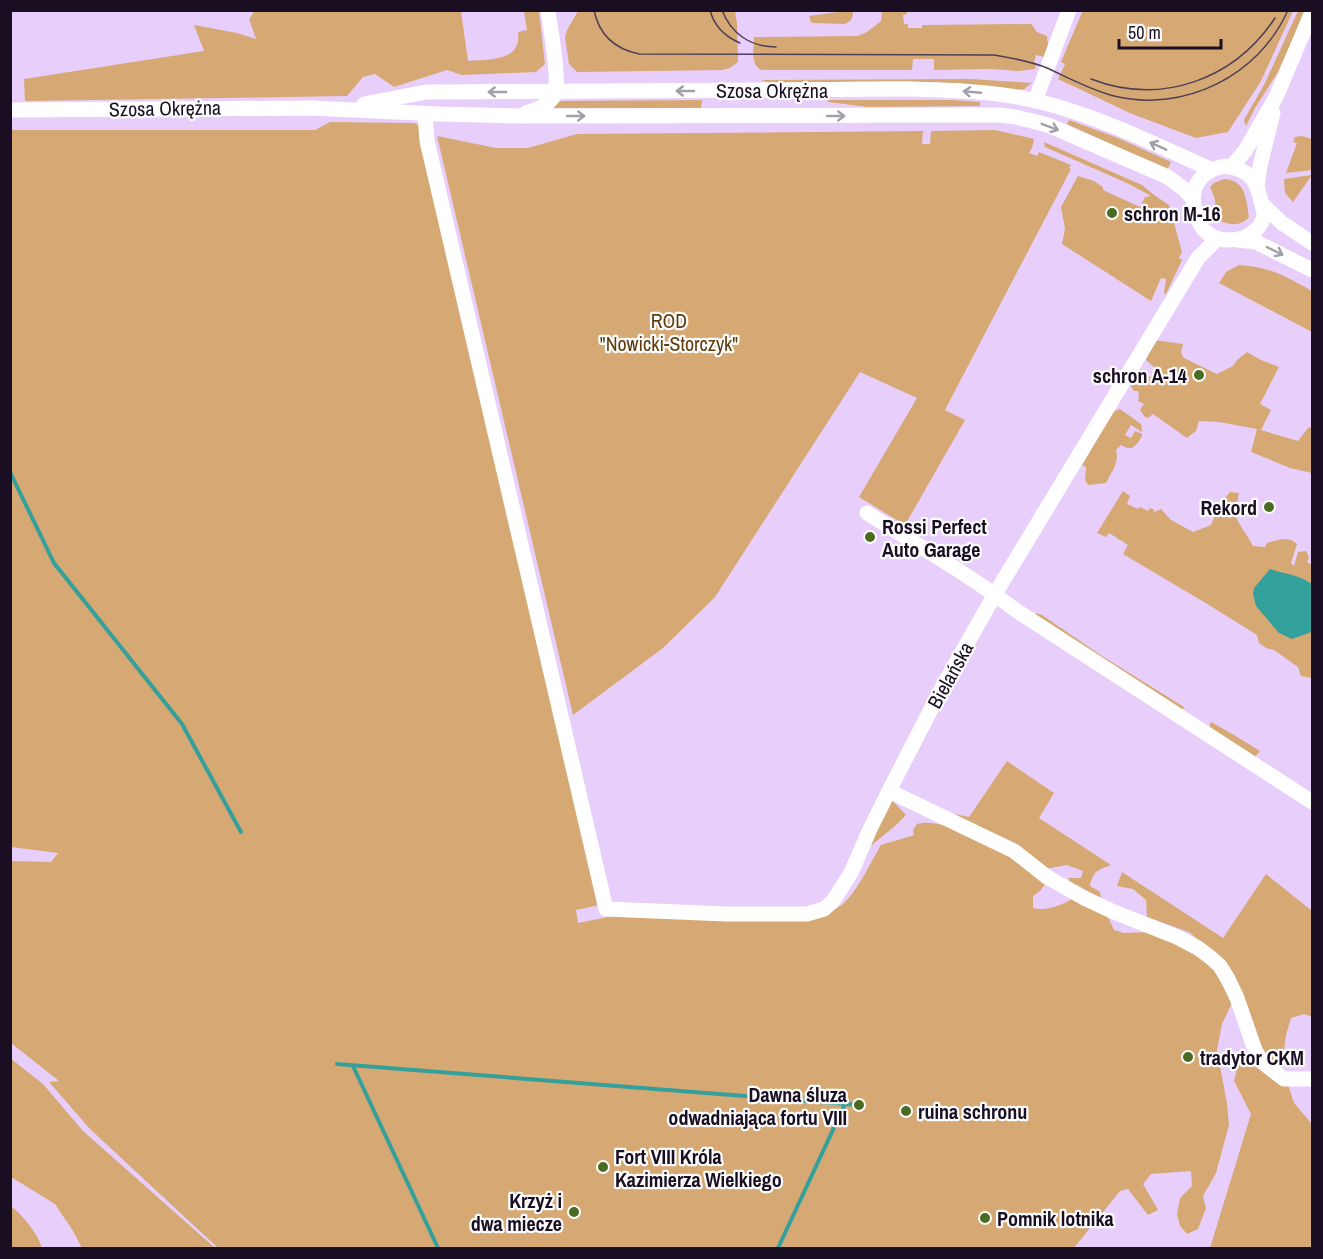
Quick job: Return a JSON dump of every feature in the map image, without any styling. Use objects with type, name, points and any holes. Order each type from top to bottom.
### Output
[{"type":"street","points":[[518,116],[546,105],[556,92],[548,10]]},
{"type":"street","points":[[1035,101],[1069,10]]},
{"type":"street","points":[[1231,167],[1245,151],[1276,98],[1312,12]]},
{"type":"street","name":"Szosa Okrężna","points":[[320,109],[375,103],[426,92],[914,89],[975,92],[1035,101],[1081,115],[1212,170]]},
{"type":"street","points":[[1257,186],[1276,98]]},
{"type":"street","name":"Szosa Okrężna","points":[[10,110],[237,108],[518,116],[999,115],[1048,125],[1168,177],[1180,186],[1194,204]]},
{"type":"street","name":"Bielańska","points":[[425,114],[432,164],[606,909],[726,914],[807,914],[824,909],[832,903],[851,873],[889,791],[939,693],[995,594],[1197,258],[1217,238]]},
{"type":"street","points":[[1234,240],[1247,237],[1259,226],[1263,218],[1263,205],[1257,186],[1249,175],[1239,169],[1225,166],[1212,170],[1197,182],[1193,194],[1194,204],[1202,228],[1217,238],[1234,240],[1256,242],[1312,270]]},
{"type":"street","points":[[1263,205],[1282,223],[1312,243]]},
{"type":"street","name":"Bielańska","points":[[1197,258],[1202,228]]},
{"type":"street","points":[[867,513],[1312,802]]},
{"type":"street","points":[[889,791],[1014,851],[1047,877],[1086,899],[1198,948],[1220,966],[1228,979],[1255,1050],[1262,1062],[1284,1079],[1312,1079]]},
{"type":"green space","points":[[255,10],[461,11],[468,61],[494,59],[509,54],[518,42],[518,32],[527,30],[524,11],[539,11],[545,64],[536,72],[462,75],[447,70],[394,87],[375,74],[363,77],[347,96],[25,101],[24,79],[204,51],[194,25],[256,39],[249,19]]},
{"type":"green space","points":[[907,10],[907,14],[903,15],[904,24],[908,24],[908,28],[922,28],[922,25],[1031,24],[1037,32],[1047,36],[1048,45],[1044,57],[1036,55],[1035,69],[1019,71],[934,70],[934,59],[913,59],[912,70],[762,70],[754,61],[754,37],[858,36],[881,21],[882,11]]},
{"type":"green space","points":[[1083,10],[1293,11],[1261,81],[1228,132],[1196,138],[1132,114],[1058,79],[1065,64],[1061,62]]},
{"type":"green space","points":[[578,11],[735,11],[738,62],[723,70],[577,72],[569,64],[565,37]]},
{"type":"green space","points":[[853,11],[853,15],[852,19],[845,24],[813,23],[809,16]]},
{"type":"green space","points":[[1298,11],[1306,11],[1278,72],[1246,126],[1244,120],[1264,85]]},
{"type":"green space","points":[[970,79],[1032,83],[1024,89],[1016,90],[955,83],[862,81],[770,83],[761,80]]},
{"type":"green space","points":[[702,100],[701,108],[549,108],[557,101]]},
{"type":"green space","points":[[827,100],[954,100],[980,102],[980,106],[868,107],[828,102]]},
{"type":"green space","points":[[1069,120],[1118,138],[1171,162],[1167,170],[1067,124]]},
{"type":"green space","points":[[330,122],[420,125],[538,650],[543,650],[599,905],[576,910],[578,923],[618,915],[820,916],[845,902],[860,882],[881,845],[914,835],[913,830],[917,824],[938,824],[951,827],[990,843],[1014,857],[1045,884],[1033,896],[1033,908],[1053,907],[1072,899],[1103,913],[1114,930],[1124,933],[1151,932],[1166,937],[1211,964],[1232,1003],[1222,1024],[1217,1050],[1229,1125],[1216,1173],[1203,1196],[1206,1208],[1198,1229],[1187,1234],[1180,1226],[1177,1214],[1180,1198],[1192,1186],[1191,1171],[1151,1174],[1143,1184],[1158,1210],[1148,1215],[1128,1189],[1120,1191],[1074,1248],[218,1248],[90,1129],[49,1082],[59,1081],[11,1043],[11,861],[51,862],[58,853],[11,847],[11,130],[315,130]]},
{"type":"green space","name":"ROD \"Nowicki-Storczyk\"","points":[[995,130],[1034,139],[1029,153],[1037,156],[1039,152],[1071,165],[1069,168],[1071,169],[945,410],[965,420],[905,525],[859,497],[917,398],[860,372],[715,597],[663,648],[573,715],[437,136],[496,148],[528,148],[577,134],[923,131],[922,144],[930,144],[931,131]]},
{"type":"green space","points":[[1302,136],[1312,139],[1312,170],[1286,173],[1297,143],[1293,142],[1295,137]]},
{"type":"green space","points":[[1044,142],[1142,185],[1169,205],[1182,252],[1179,258],[1182,260],[1166,294],[1164,293],[1166,279],[1161,278],[1151,301],[1062,244],[1065,229],[1061,207],[1078,176],[1094,181],[1103,187],[1103,190],[1140,207],[1145,197],[1151,196],[1045,147]]},
{"type":"green space","points":[[1312,175],[1293,202],[1285,193],[1284,179]]},
{"type":"green space","points":[[1224,179],[1237,183],[1244,192],[1249,217],[1240,223],[1222,222],[1217,215],[1210,187]]},
{"type":"green space","points":[[1239,265],[1277,273],[1312,291],[1312,332],[1219,283],[1226,272]]},
{"type":"green space","points":[[1153,340],[1183,344],[1181,353],[1184,358],[1217,374],[1233,366],[1247,352],[1279,367],[1260,404],[1271,410],[1261,430],[1298,441],[1309,427],[1312,429],[1312,473],[1290,468],[1251,452],[1257,429],[1199,421],[1196,431],[1187,438],[1153,414],[1148,418],[1145,417],[1140,410],[1144,404],[1138,401],[1138,391],[1134,391],[1129,383],[1135,372],[1141,369],[1146,377],[1153,373],[1155,368],[1146,360]]},
{"type":"green space","points":[[1120,409],[1141,424],[1142,432],[1131,425],[1125,435],[1131,438],[1135,431],[1142,436],[1132,448],[1121,445],[1116,450],[1116,463],[1106,483],[1088,485],[1085,480],[1086,467],[1082,465],[1113,412]]},
{"type":"green space","points":[[1123,491],[1130,496],[1127,504],[1138,509],[1140,507],[1148,511],[1150,508],[1155,510],[1152,513],[1161,509],[1171,520],[1193,532],[1211,525],[1220,504],[1230,492],[1239,493],[1237,517],[1253,546],[1265,547],[1267,543],[1283,539],[1294,541],[1297,544],[1291,563],[1294,566],[1298,552],[1306,551],[1309,557],[1307,562],[1312,565],[1312,678],[1301,676],[1298,667],[1274,650],[1259,643],[1257,635],[1123,554],[1128,545],[1109,533],[1106,537],[1097,533]]},
{"type":"green space","points":[[1036,613],[1184,707],[1182,710],[1036,616]]},
{"type":"green space","points":[[1211,722],[1260,751],[1254,758],[1209,728]]},
{"type":"green space","points":[[1007,761],[1054,793],[1039,818],[1111,865],[1097,872],[1091,881],[1090,886],[1100,892],[1101,898],[1070,882],[1068,878],[1081,878],[1083,871],[1067,865],[1045,869],[950,813],[969,817]]},
{"type":"green space","points":[[890,798],[906,815],[868,848]]},
{"type":"green space","points":[[1122,872],[1223,938],[1266,874],[1312,911],[1312,1017],[1304,1014],[1291,1018],[1282,1066],[1294,1103],[1312,1124],[1312,1248],[1210,1248],[1251,1114],[1234,1081],[1241,1053],[1250,1053],[1220,958],[1189,932],[1147,917],[1146,900],[1133,889],[1117,886]]},
{"type":"green space","points":[[10,1058],[43,1084],[83,1131],[215,1248],[82,1248],[55,1204],[11,1177]]},
{"type":"green space","points":[[10,1205],[29,1225],[42,1248],[11,1248]]},
{"type":"shaded area","points":[[1270,569],[1312,584],[1312,630],[1309,633],[1292,639],[1279,633],[1256,606],[1254,588]]},
{"type":"waterway","points":[[10,472],[54,563],[182,724],[241,832]]},
{"type":"waterway","points":[[337,1064],[859,1105]]},
{"type":"waterway","points":[[353,1066],[438,1248]]},
{"type":"waterway","points":[[778,1248],[845,1104]]},
{"type":"tram line","points":[[594,10],[596,19],[609,40],[623,49],[639,54],[994,55],[1041,66],[1114,96],[1140,100],[1167,99],[1192,94],[1239,71],[1258,54],[1275,33],[1288,10]]},
{"type":"tram line","points":[[710,10],[721,30],[740,43]]},
{"type":"tram line","points":[[722,10],[731,26],[743,38],[758,45],[776,47]]},
{"type":"tram line","points":[[1091,79],[1117,87],[1144,90],[1169,88],[1194,82],[1217,72],[1239,57],[1258,40],[1275,18]]},
{"type":"place","name":"schron M-16","points":[[1112,213]]},
{"type":"place","name":"schron A-14","points":[[1199,375]]},
{"type":"place","name":"Rekord","points":[[1269,507]]},
{"type":"place","name":"Rossi Perfect Auto Garage","points":[[870,537]]},
{"type":"place","name":"tradytor CKM","points":[[1188,1057]]},
{"type":"place","name":"Dawna śluza odwadniająca fortu VIII","points":[[859,1105]]},
{"type":"place","name":"ruina schronu","points":[[906,1111]]},
{"type":"place","name":"Fort VIII Króla Kazimierza Wielkiego","points":[[603,1167]]},
{"type":"place","name":"Krzyż i dwa miecze","points":[[574,1212]]},
{"type":"place","name":"Pomnik lotnika","points":[[985,1218]]}]
